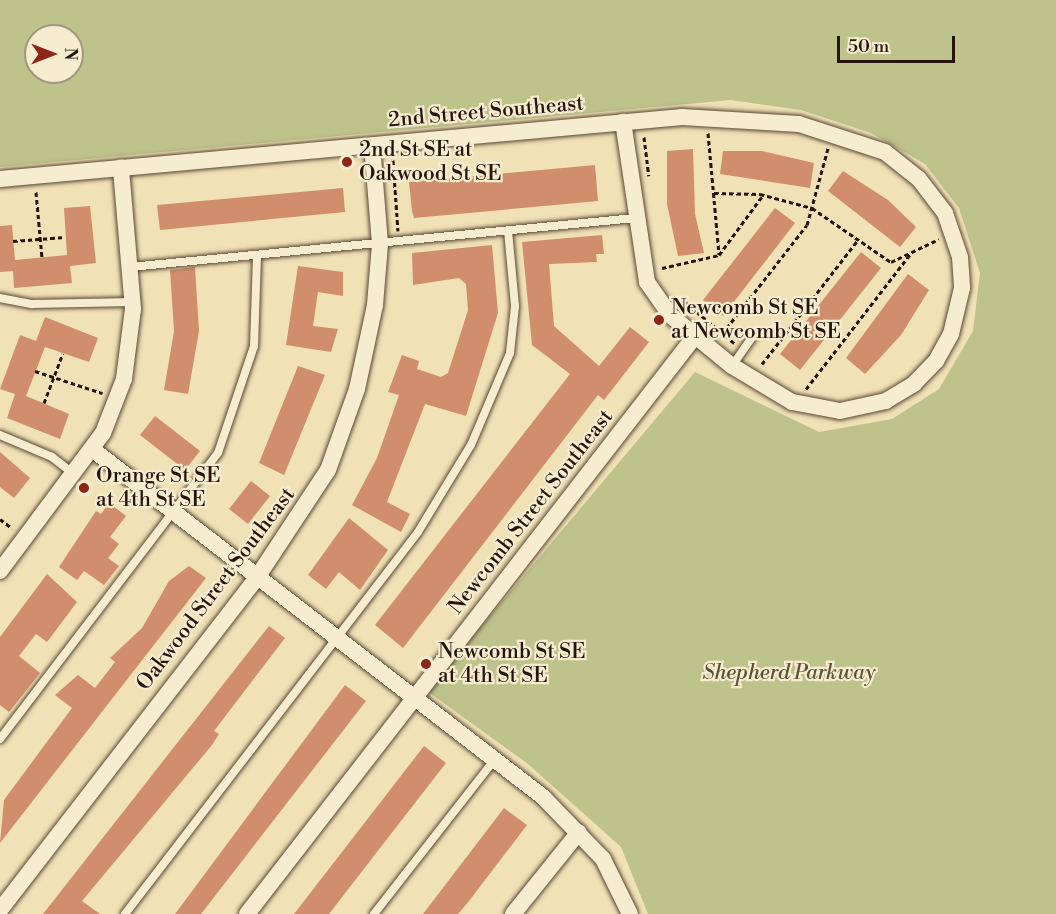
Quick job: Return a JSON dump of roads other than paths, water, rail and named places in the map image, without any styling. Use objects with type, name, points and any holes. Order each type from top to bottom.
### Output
[{"type":"street","name":"2nd Street Southeast","points":[[0,179],[707,116],[782,121],[846,135],[898,160],[938,201],[960,257],[960,304],[936,361],[893,397],[840,411],[792,402],[732,366]]},
{"type":"street","points":[[623,122],[635,218],[650,288],[695,336],[732,366]]},
{"type":"street","name":"Oakwood Street Southeast","points":[[0,910],[302,516],[342,437],[368,348],[380,244],[372,145]]},
{"type":"street","points":[[0,571],[75,474],[92,448],[124,379],[133,302],[121,168]]},
{"type":"street","name":"Newcomb Street Southeast","points":[[247,914],[695,336]]},
{"type":"street","points":[[92,448],[495,759],[579,832],[612,873],[630,914]]},
{"type":"street","points":[[513,914],[579,832]]},
{"type":"lane","points":[[130,267],[635,218]]},
{"type":"lane","points":[[125,914],[418,532],[471,445],[506,363],[516,306],[508,231]]},
{"type":"lane","points":[[0,739],[176,513],[218,453],[240,399],[254,346],[257,255]]},
{"type":"lane","points":[[0,298],[32,304],[133,302]]},
{"type":"lane","points":[[732,366],[753,336]]},
{"type":"lane","points":[[0,435],[51,457],[75,474]]},
{"type":"lane","points":[[374,914],[495,759]]},
{"type":"place","name":"2nd St SE at Oakwood St SE","points":[[347,162]]},
{"type":"place","name":"Newcomb St SE at Newcomb St SE","points":[[659,320]]},
{"type":"place","name":"Orange St SE at 4th St SE","points":[[84,488]]},
{"type":"place","name":"Newcomb St SE at 4th St SE","points":[[426,664]]},
{"type":"park label","name":"Shepherd Parkway","points":[[789,673]]}]
